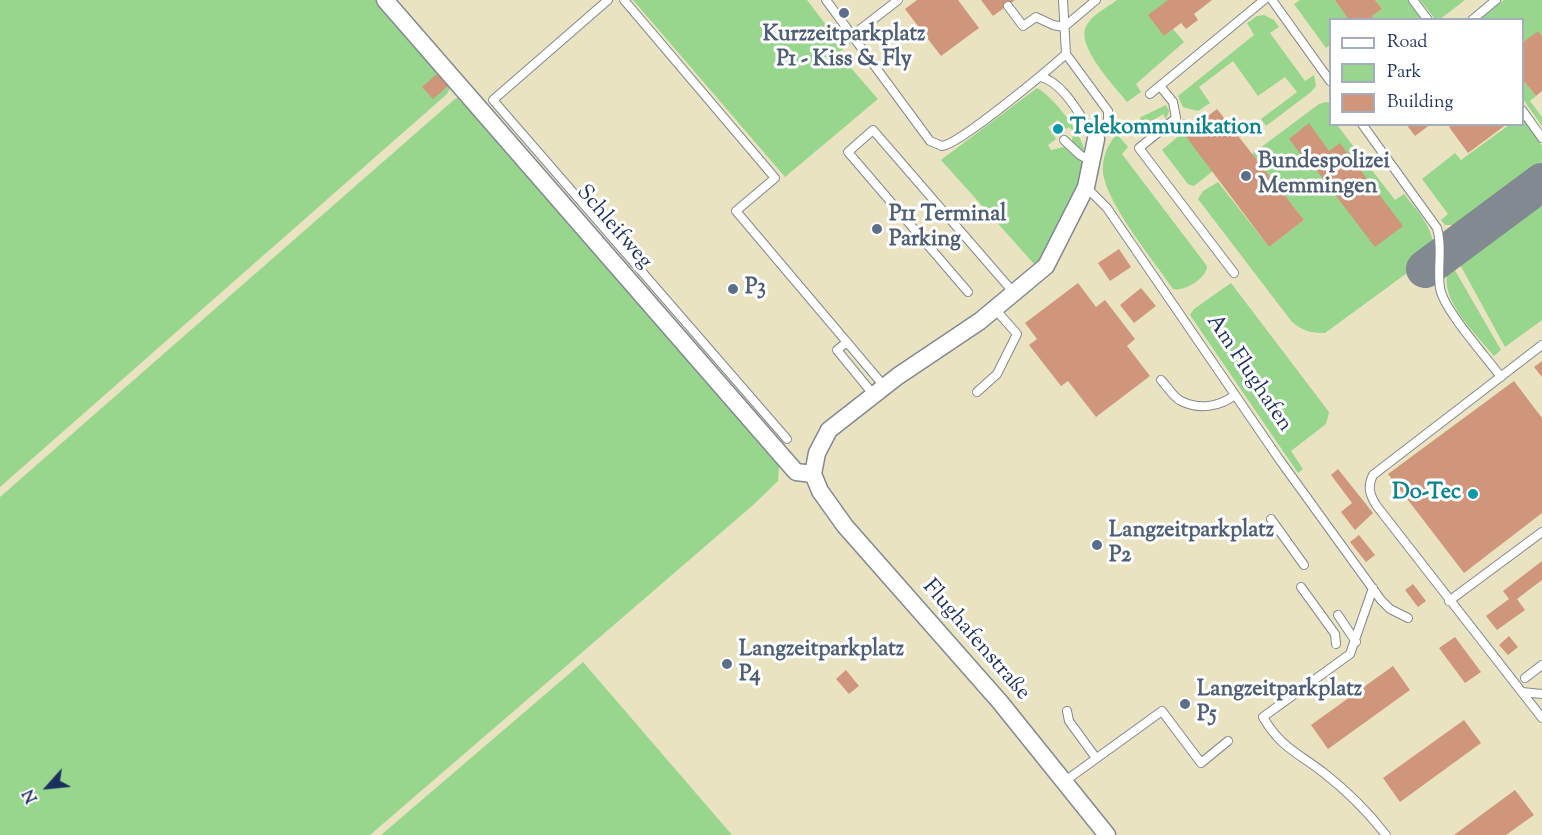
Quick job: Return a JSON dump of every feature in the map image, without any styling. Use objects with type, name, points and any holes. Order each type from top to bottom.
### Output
[{"type":"street","name":"Schleifweg","points":[[385,0],[796,472],[813,474]]},
{"type":"street","points":[[813,474],[817,453],[829,430],[879,390],[995,309],[1052,259],[1086,187],[1096,139]]},
{"type":"street","name":"Flughafenstraße","points":[[813,474],[820,491],[845,526],[1065,781],[1107,835]]},
{"type":"lane","points":[[608,0],[493,100],[787,439]]},
{"type":"lane","points":[[624,0],[775,178],[736,211],[847,342],[879,390]]},
{"type":"lane","points":[[826,0],[930,141],[942,146],[948,145],[1041,77],[1066,54]]},
{"type":"lane","points":[[853,35],[898,0]]},
{"type":"lane","points":[[1041,77],[1051,79],[1060,89],[1096,139],[1108,122],[1108,111],[1066,54],[1063,0]]},
{"type":"lane","points":[[1064,27],[1096,0]]},
{"type":"lane","points":[[1150,94],[1264,0]]},
{"type":"lane","points":[[1272,0],[1329,80]]},
{"type":"lane","points":[[1413,0],[1426,18]]},
{"type":"lane","points":[[1474,18],[1496,0]]},
{"type":"lane","points":[[1008,6],[1023,26],[1036,17],[1053,25],[1064,27]]},
{"type":"lane","points":[[1160,86],[1173,102],[1176,118],[1139,148],[1234,273]]},
{"type":"lane","points":[[1524,113],[1542,138]]},
{"type":"lane","points":[[1363,126],[1437,228],[1440,237],[1440,291],[1447,305],[1501,377]]},
{"type":"lane","points":[[968,292],[848,152],[873,130],[1014,294]]},
{"type":"lane","points":[[1065,140],[1080,155],[1091,161]]},
{"type":"lane","name":"Am Flughafen","points":[[1086,187],[1107,208],[1235,395],[1373,588],[1390,609],[1408,618]]},
{"type":"lane","points":[[977,392],[998,374],[1017,334],[995,309]]},
{"type":"lane","points":[[847,342],[837,350],[879,390]]},
{"type":"lane","points":[[1542,345],[1372,475],[1369,482],[1371,496],[1376,505],[1542,718]]},
{"type":"lane","points":[[1161,380],[1179,400],[1205,407],[1227,401],[1235,395]]},
{"type":"lane","points":[[1271,519],[1304,565]]},
{"type":"lane","points":[[1449,601],[1542,532]]},
{"type":"lane","points":[[1301,587],[1335,634],[1336,644]]},
{"type":"lane","points":[[1373,588],[1350,654],[1263,717],[1273,736],[1323,772],[1353,798],[1386,835]]},
{"type":"lane","points":[[1338,615],[1356,642]]},
{"type":"lane","points":[[1525,678],[1542,665]]},
{"type":"lane","points":[[1522,692],[1542,694]]},
{"type":"lane","points":[[1067,711],[1069,721],[1096,758]]},
{"type":"lane","points":[[1065,781],[1162,711],[1201,763],[1228,741]]},
{"type":"green space","points":[[0,0],[378,0],[452,85],[447,94],[0,487]]},
{"type":"green space","points":[[633,0],[807,0],[842,46],[850,41],[851,43],[838,53],[878,99],[785,177]]},
{"type":"green space","points":[[1117,0],[1168,0],[1164,36],[1173,29],[1184,42],[1136,84],[1141,92],[1127,102],[1097,64],[1086,42],[1085,31],[1088,23]]},
{"type":"green space","points":[[1300,0],[1335,0],[1348,18],[1329,18],[1329,46],[1326,48],[1294,4]]},
{"type":"green space","points":[[1375,0],[1410,0],[1423,18],[1373,18],[1372,16],[1382,9]]},
{"type":"green space","points":[[1420,0],[1465,0],[1442,18],[1434,18]]},
{"type":"green space","points":[[1504,0],[1542,0],[1542,36],[1538,31],[1524,42],[1524,18],[1481,18]]},
{"type":"green space","points":[[1264,15],[1274,20],[1279,27],[1270,33],[1305,81],[1314,75],[1316,86],[1311,92],[1266,126],[1261,119],[1297,92],[1285,77],[1258,96],[1233,61],[1199,87],[1210,103],[1198,111],[1183,107],[1178,96],[1254,35],[1247,23],[1257,16]]},
{"type":"green space","points":[[1524,81],[1536,96],[1530,101],[1542,117],[1542,126],[1524,100]]},
{"type":"green space","points":[[1037,88],[1051,99],[1066,117],[1079,136],[1085,153],[1072,142],[1073,131],[1069,127],[1066,129],[1058,120],[1048,127],[1056,139],[1048,145],[1051,150],[1064,147],[1083,163],[1083,167],[1077,188],[1040,262],[1035,265],[941,160]]},
{"type":"green space","points":[[456,98],[463,99],[779,465],[778,481],[752,506],[370,835],[0,835],[0,497]]},
{"type":"green space","points":[[1329,103],[1329,126],[1338,126],[1395,200],[1404,194],[1425,221],[1433,245],[1433,254],[1325,333],[1307,331],[1292,322],[1198,199],[1203,191],[1218,182],[1269,247],[1304,220],[1252,154],[1319,104]]},
{"type":"green space","points":[[1166,105],[1169,111],[1166,119],[1163,114],[1144,126],[1139,120],[1141,117]]},
{"type":"green space","points":[[1184,119],[1198,124],[1213,171],[1194,186],[1188,184],[1162,150],[1187,129],[1181,121]]},
{"type":"green space","points":[[1524,119],[1542,146],[1542,162],[1460,225],[1445,225],[1441,220],[1448,214],[1422,179],[1455,153],[1461,160],[1508,126],[1524,126]]},
{"type":"green space","points":[[1117,134],[1128,147],[1122,154],[1207,266],[1203,275],[1189,286],[1173,289],[1132,232],[1106,186],[1103,162],[1110,143]]},
{"type":"green space","points":[[1542,196],[1542,320],[1505,347],[1458,261]]},
{"type":"green space","points":[[1452,265],[1501,350],[1494,356],[1459,313],[1452,300],[1447,288],[1447,276]]},
{"type":"green space","points":[[1231,283],[1329,412],[1326,424],[1291,451],[1303,469],[1298,473],[1190,315],[1194,309]]},
{"type":"green space","points":[[583,662],[732,835],[381,835]]},
{"type":"building","points":[[917,0],[958,0],[979,28],[941,56],[905,9]]},
{"type":"building","points":[[981,0],[1015,0],[993,16]]},
{"type":"building","points":[[1168,0],[1212,0],[1194,14],[1198,20],[1186,29],[1181,23],[1164,36],[1148,15]]},
{"type":"building","points":[[1335,0],[1375,0],[1382,9],[1372,16],[1374,18],[1348,18]]},
{"type":"building","points":[[1538,31],[1542,36],[1542,91],[1536,96],[1524,81],[1524,42]]},
{"type":"building","points":[[437,74],[448,86],[433,99],[422,87]]},
{"type":"building","points":[[1217,109],[1304,220],[1269,247],[1184,134]]},
{"type":"building","name":"Telekommunikation","points":[[1059,122],[1064,130],[1057,135],[1051,128]]},
{"type":"building","points":[[1309,123],[1329,151],[1340,143],[1403,226],[1375,247],[1311,163],[1309,165],[1289,139]]},
{"type":"building","points":[[1408,126],[1428,126],[1415,136]]},
{"type":"building","points":[[1450,126],[1504,126],[1468,153]]},
{"type":"building","points":[[1119,249],[1131,267],[1110,281],[1098,263]]},
{"type":"building","points":[[1078,283],[1096,307],[1105,300],[1135,339],[1127,346],[1150,376],[1096,417],[1068,381],[1061,386],[1029,345],[1037,339],[1025,323]]},
{"type":"building","points":[[1141,288],[1156,306],[1134,323],[1120,305]]},
{"type":"building","points":[[1542,361],[1542,377],[1534,367]]},
{"type":"building","name":"Do-Tec","points":[[1514,381],[1542,418],[1542,513],[1464,573],[1388,474]]},
{"type":"building","points":[[1338,469],[1373,513],[1355,530],[1341,512],[1352,503],[1331,475]]},
{"type":"building","points":[[1359,535],[1375,555],[1366,562],[1350,542]]},
{"type":"building","points":[[1542,561],[1542,580],[1517,599],[1525,610],[1497,630],[1486,616],[1509,599],[1503,591]]},
{"type":"building","points":[[1413,584],[1426,601],[1418,607],[1405,590]]},
{"type":"building","points":[[1509,636],[1518,647],[1508,655],[1499,645]]},
{"type":"building","points":[[1455,637],[1481,672],[1465,683],[1439,648]]},
{"type":"building","points":[[1393,666],[1410,690],[1328,749],[1311,725]]},
{"type":"building","points":[[846,670],[859,686],[849,694],[836,679]]},
{"type":"building","points":[[1464,720],[1481,743],[1400,802],[1383,778]]},
{"type":"building","points":[[1515,790],[1534,815],[1506,835],[1454,835]]},
{"type":"taxiway","points":[[1425,269],[1542,182]]},
{"type":"place","name":"Kurzzeitparkplatz P1 - Kiss & Fly","points":[[844,13]]},
{"type":"place","name":"Telekommunikation","points":[[1058,129]]},
{"type":"place","name":"Bundespolizei Memmingen","points":[[1246,176]]},
{"type":"place","name":"P11 Terminal Parking","points":[[877,229]]},
{"type":"place","name":"P3","points":[[733,289]]},
{"type":"place","name":"Do-Tec","points":[[1473,494]]},
{"type":"place","name":"Langzeitparkplatz P2","points":[[1097,545]]},
{"type":"place","name":"Langzeitparkplatz P4","points":[[727,664]]},
{"type":"place","name":"Langzeitparkplatz P5","points":[[1185,704]]}]
